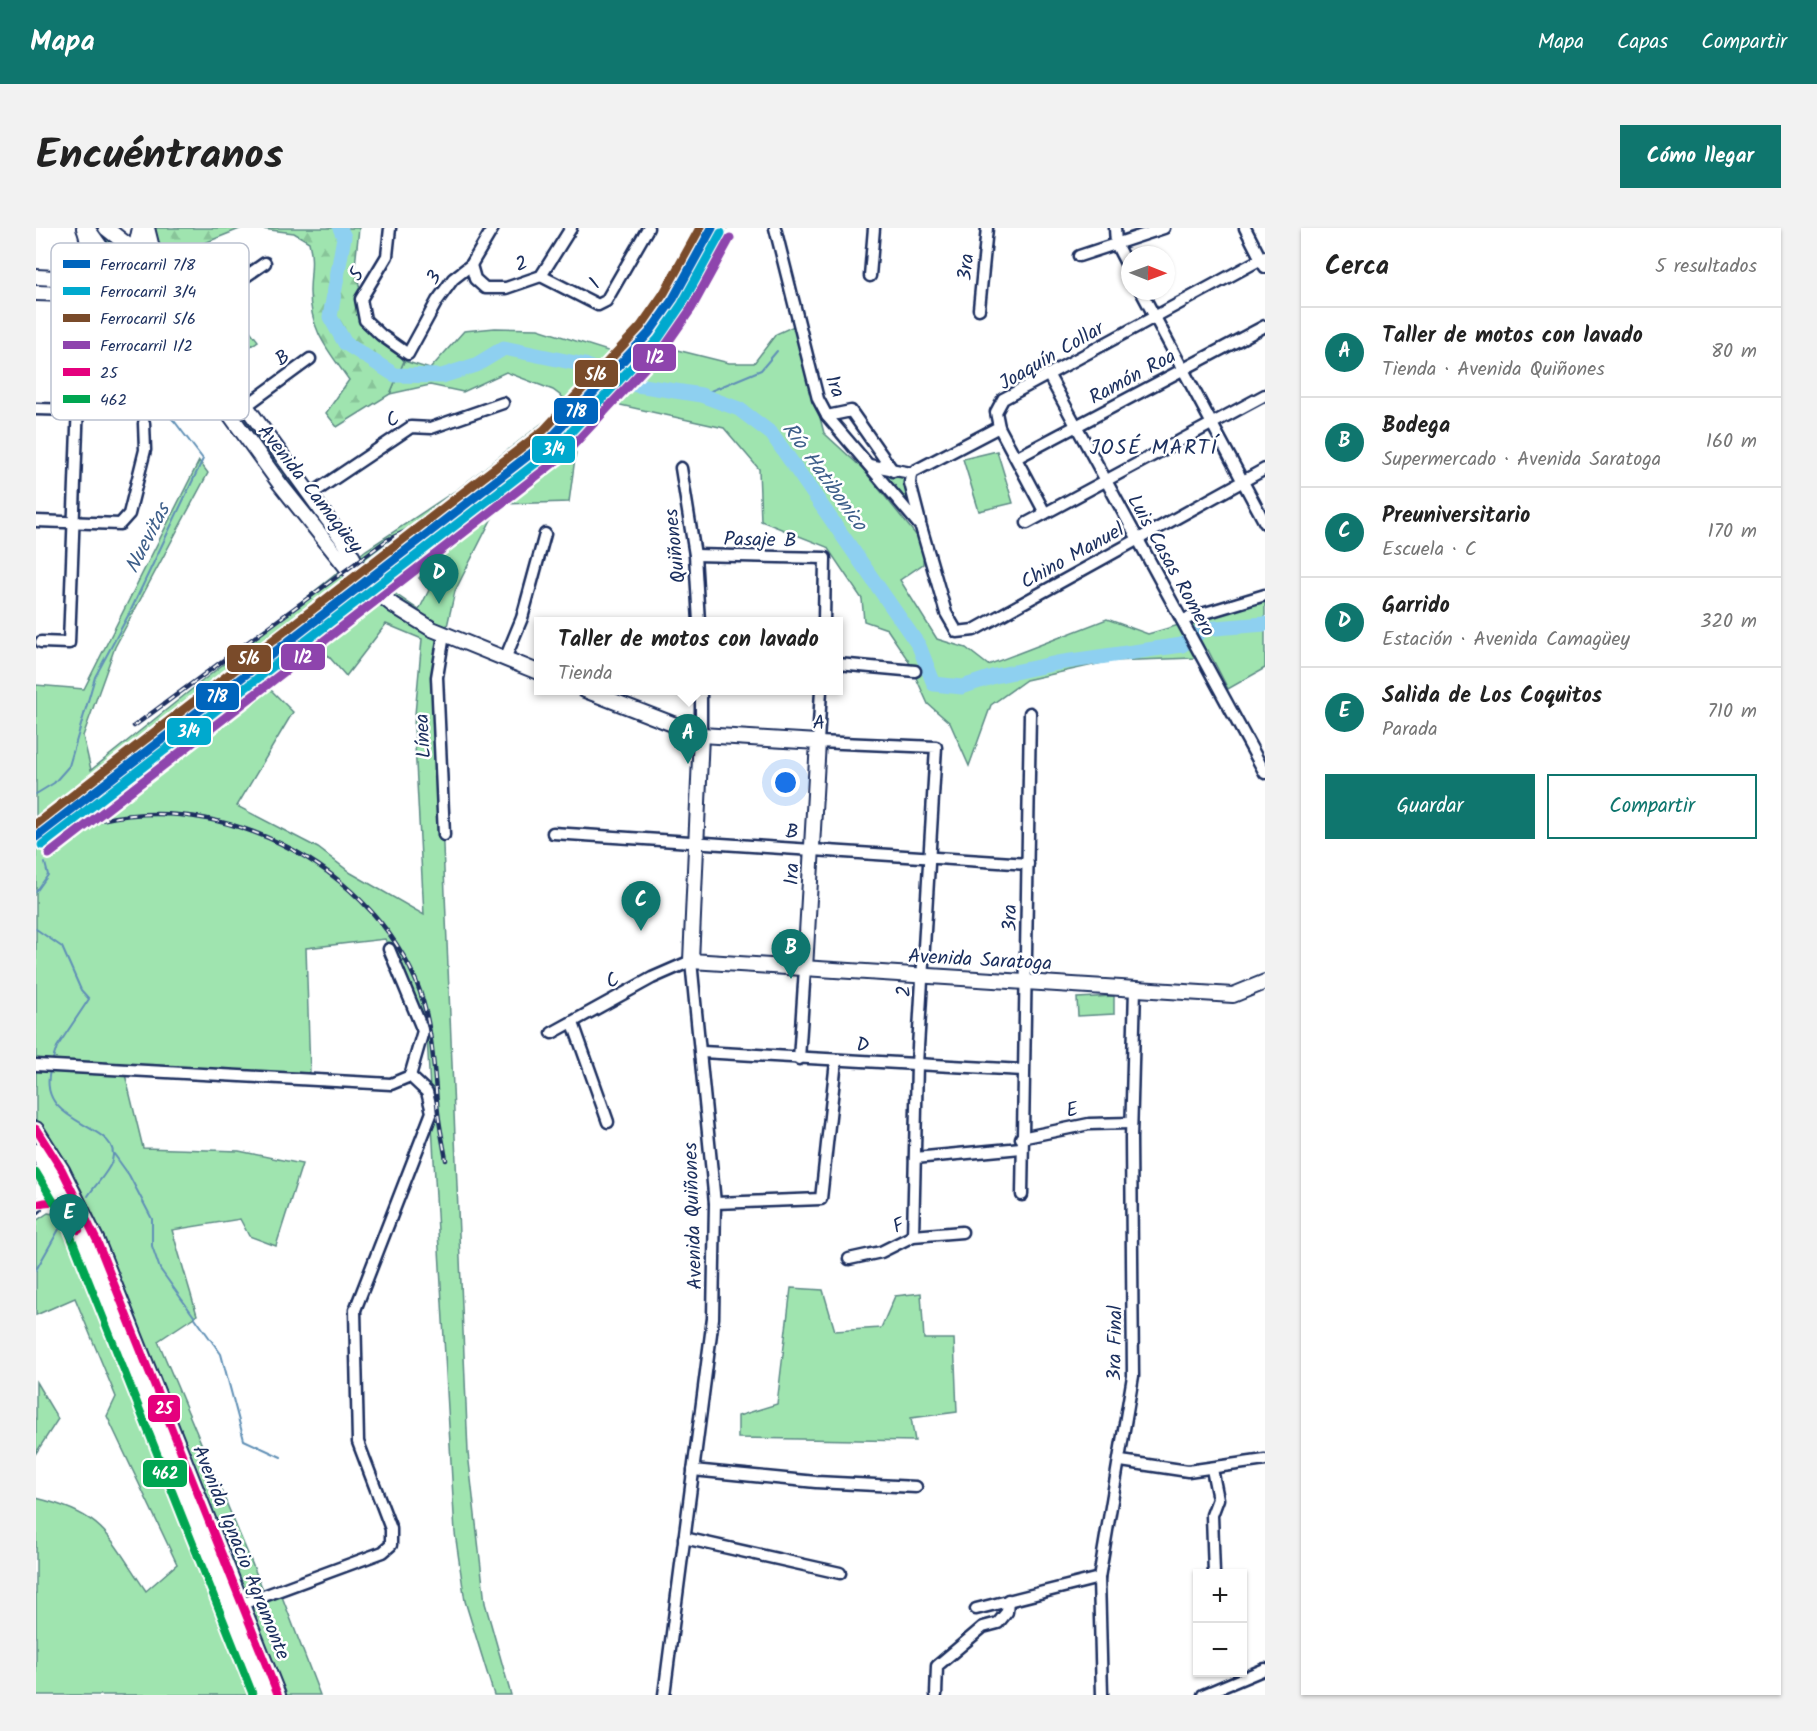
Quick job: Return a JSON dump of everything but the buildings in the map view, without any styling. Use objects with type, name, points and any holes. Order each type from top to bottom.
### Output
[{"type":"main road","points":[[86,228],[97,243]]},
{"type":"main road","points":[[86,228],[87,243]]},
{"type":"main road","points":[[106,228],[125,243]]},
{"type":"main road","points":[[137,243],[140,228]]},
{"type":"main road","name":"Avenida Camagüey","points":[[147,228],[151,243]]},
{"type":"main road","points":[[36,277],[51,278]]},
{"type":"main road","points":[[36,293],[51,294]]},
{"type":"main road","name":"Avenida Camagüey","points":[[249,410],[345,543],[366,583]]},
{"type":"main road","name":"Avenida Camagüey","points":[[234,420],[332,552],[366,583],[393,605],[444,635],[534,670]]},
{"type":"main road","points":[[332,552],[345,543]]},
{"type":"main road","points":[[598,695],[701,735]]},
{"type":"main road","name":"A","points":[[701,735],[818,742]]},
{"type":"main road","name":"Avenida Quiñones","points":[[691,961],[701,735]]},
{"type":"main road","name":"1ra","points":[[805,968],[818,742]]},
{"type":"main road","name":"Avenida Saratoga","points":[[691,961],[1233,995],[1265,982]]},
{"type":"main road","name":"Avenida Ignacio Agramonte","points":[[36,1129],[56,1172],[264,1695]]},
{"type":"main road","name":"Avenida Ignacio Agramonte","points":[[36,1151],[56,1172],[97,1241],[278,1695]]},
{"type":"street","name":"5","points":[[390,228],[387,256],[362,299],[365,320],[381,335],[408,354]]},
{"type":"street","name":"3","points":[[408,354],[453,279],[471,265],[493,228]]},
{"type":"street","name":"2","points":[[471,265],[475,279],[485,288],[506,288],[541,276],[570,228]]},
{"type":"street","name":"1","points":[[541,276],[598,305],[606,301],[648,228]]},
{"type":"street","name":"1ra","points":[[775,228],[811,375],[826,416],[921,527]]},
{"type":"street","points":[[870,276],[874,228]]},
{"type":"street","name":"3ra","points":[[978,309],[987,228]]},
{"type":"street","points":[[1114,228],[1116,244],[1121,254]]},
{"type":"street","points":[[1080,256],[1164,228]]},
{"type":"street","points":[[1245,228],[1264,261]]},
{"type":"street","name":"Joaquín Collar","points":[[999,427],[996,412],[1003,399],[1264,261]]},
{"type":"street","points":[[249,274],[265,263]]},
{"type":"street","points":[[1146,300],[1265,523]]},
{"type":"street","name":"Ramón Roa","points":[[1016,458],[1265,326]]},
{"type":"street","name":"B","points":[[249,404],[310,359]]},
{"type":"street","name":"Luis Casas Romero","points":[[1048,374],[1265,773]]},
{"type":"street","points":[[1027,523],[1265,395]]},
{"type":"street","name":"C","points":[[310,495],[411,427],[431,428],[502,403]]},
{"type":"street","points":[[36,409],[51,409]]},
{"type":"street","points":[[826,416],[851,411],[893,471]]},
{"type":"street","points":[[41,642],[69,643],[77,420]]},
{"type":"street","points":[[36,520],[120,524],[129,514],[146,450],[144,423]]},
{"type":"street","points":[[869,465],[911,473],[999,427],[1045,513]]},
{"type":"street","name":"Quiñones","points":[[681,468],[694,555],[699,617]]},
{"type":"street","name":"Chino Manuel","points":[[957,632],[974,630],[1265,470]]},
{"type":"street","name":"1ra","points":[[911,473],[910,483],[921,527],[946,613],[957,632]]},
{"type":"street","points":[[505,659],[522,618],[545,534]]},
{"type":"street","name":"Pasaje B","points":[[694,555],[825,558],[824,617]]},
{"type":"street","points":[[1185,625],[1265,595]]},
{"type":"street","name":"Línea","points":[[444,635],[437,677],[444,836]]},
{"type":"street","points":[[843,664],[915,671]]},
{"type":"street","points":[[701,695],[701,735]]},
{"type":"street","name":"1ra","points":[[818,742],[821,695]]},
{"type":"street","name":"3ra","points":[[1022,1195],[1021,1143],[1030,713]]},
{"type":"street","name":"A","points":[[818,742],[936,747]]},
{"type":"street","name":"2","points":[[913,1236],[917,1064],[936,747]]},
{"type":"street","name":"B","points":[[553,833],[1028,864]]},
{"type":"street","points":[[389,948],[423,1031],[410,1076]]},
{"type":"street","name":"C","points":[[552,1033],[652,978],[691,961]]},
{"type":"street","name":"Avenida Quiñones","points":[[665,1695],[713,1318],[715,1203],[702,1052],[691,961]]},
{"type":"street","name":"1ra","points":[[799,1059],[805,968]]},
{"type":"street","name":"3ra Final","points":[[1102,1695],[1099,1578],[1111,1502],[1121,1461],[1133,1376],[1131,1123],[1135,988]]},
{"type":"street","points":[[573,1023],[608,1122]]},
{"type":"street","name":"D","points":[[702,1052],[1023,1070]]},
{"type":"street","points":[[715,1203],[821,1199],[836,1061]]},
{"type":"street","points":[[38,1066],[391,1084],[410,1076]]},
{"type":"street","points":[[242,1604],[383,1552],[391,1545],[391,1529],[358,1442],[355,1310],[432,1112],[427,1092],[410,1076]]},
{"type":"street","name":"E","points":[[915,1158],[1021,1143],[1089,1124],[1131,1123]]},
{"type":"street","points":[[36,1192],[56,1172]]},
{"type":"street","points":[[37,1205],[56,1172]]},
{"type":"street","points":[[37,1205],[54,1199],[68,1206]]},
{"type":"street","name":"F","points":[[849,1259],[881,1252],[913,1236],[962,1232]]},
{"type":"street","points":[[1121,1461],[1188,1472],[1265,1460]]},
{"type":"street","points":[[1212,1469],[1218,1499],[1212,1515],[1214,1569]]},
{"type":"street","points":[[693,1470],[816,1482],[916,1487]]},
{"type":"street","points":[[684,1538],[840,1573]]},
{"type":"street","points":[[976,1609],[1099,1578]]},
{"type":"street","points":[[936,1695],[937,1666],[983,1627],[998,1623],[1007,1612],[1008,1600]]},
{"type":"street","points":[[1203,1695],[1265,1669]]},
{"type":"green space","points":[[94,228],[97,228],[114,243],[106,243]]},
{"type":"green space","points":[[153,228],[242,228],[205,243],[159,243]]},
{"type":"green space","points":[[254,228],[359,228],[355,266],[360,289],[359,321],[398,353],[404,361],[390,394],[337,427],[326,413],[349,380],[322,339],[313,318],[310,292],[312,262],[309,242],[294,233]]},
{"type":"green space","points":[[696,228],[727,228],[661,346],[729,363],[754,363],[776,334],[796,325],[824,433],[863,469],[924,545],[923,564],[900,580],[937,639],[966,648],[988,665],[1107,619],[1148,634],[1265,600],[1265,668],[1228,689],[1208,650],[1194,658],[1111,661],[1026,680],[991,705],[969,766],[950,723],[928,704],[908,660],[887,629],[864,621],[862,599],[827,547],[761,521],[759,469],[724,428],[616,404],[579,429],[569,502],[502,504],[491,520],[455,591],[436,675],[468,1453],[485,1603],[511,1695],[494,1695],[465,1601],[455,1533],[427,1036],[385,939],[306,948],[310,1073],[123,1066],[143,1148],[239,1151],[302,1164],[276,1246],[249,1236],[240,1219],[172,1230],[197,1315],[158,1341],[267,1599],[281,1594],[320,1695],[285,1695],[81,1189],[36,1122],[36,685],[84,689],[199,461],[208,473],[115,647],[83,736],[91,770],[366,550],[455,491],[569,402],[553,390],[506,372],[463,392],[430,385],[390,394],[404,361],[430,369],[464,331],[495,328],[538,329],[614,353],[656,300]],"holes":[[[457,520],[465,530],[419,578],[429,590],[419,610],[397,595],[382,580]],[[386,624],[422,639],[414,725],[424,915],[351,873],[318,848],[237,806],[293,712],[257,676],[309,634],[346,676]]]},
{"type":"green space","points":[[36,282],[51,283],[51,289],[36,288]]},
{"type":"green space","points":[[249,329],[258,341],[249,347]]},
{"type":"green space","points":[[249,419],[334,537],[327,540],[240,420]]},
{"type":"green space","points":[[997,451],[1013,503],[979,511],[963,459]]},
{"type":"green space","points":[[880,472],[905,478],[914,511]]},
{"type":"green space","points":[[1114,996],[1114,1014],[1078,1016],[1077,998]]},
{"type":"green space","points":[[48,1213],[59,1215],[249,1695],[36,1695],[36,1498],[77,1512],[92,1520],[113,1542],[146,1591],[177,1564],[107,1416],[116,1397],[75,1298],[36,1315],[36,1221]]},
{"type":"green space","points":[[791,1288],[823,1290],[835,1331],[881,1328],[895,1296],[921,1293],[924,1339],[954,1339],[957,1412],[911,1418],[915,1441],[738,1438],[738,1416],[777,1404]]},
{"type":"green space","points":[[36,1382],[58,1419],[36,1453]]},
{"type":"waterway","name":"Río Hatibonico","points":[[340,228],[344,237],[330,317],[345,343],[395,375],[442,376],[476,365],[504,348],[585,365],[618,382],[701,395],[739,409],[772,434],[919,646],[934,684],[962,687],[995,676],[1057,663],[1182,645],[1204,629],[1265,624]]},
{"type":"waterway","points":[[701,395],[761,370],[777,351]]},
{"type":"waterway","name":"Nuevitas","points":[[36,794],[54,783],[69,766],[95,677],[130,612],[203,459],[173,420]]},
{"type":"waterway","name":"Nuevitas","points":[[36,892],[48,875],[45,863]]},
{"type":"waterway","name":"Nuevitas","points":[[36,929],[62,947],[81,990],[89,999],[57,1047],[52,1062]]},
{"type":"waterway","name":"Nuevitas","points":[[50,1071],[49,1089],[55,1103],[67,1114],[105,1139],[112,1149],[110,1165],[88,1196]]},
{"type":"waterway","points":[[114,1154],[129,1175],[152,1219],[152,1246],[160,1269],[221,1354],[244,1440],[281,1457]]},
{"type":"waterway","name":"Nuevitas","points":[[36,1270],[62,1224]]},
{"type":"railway","points":[[36,831],[548,435],[645,330],[668,296],[705,228]]},
{"type":"railway","points":[[134,726],[387,540],[438,516]]},
{"type":"railway","points":[[36,846],[88,823],[143,814],[199,818],[254,832],[305,857],[350,891],[388,932],[416,981],[431,1040],[438,1116],[446,1160]]},
{"type":"rail line","name":"5/6","points":[[36,824],[544,430],[641,326],[664,293],[700,228]]},
{"type":"rail line","name":"7/8","points":[[36,837],[551,438],[649,333],[673,299],[712,228]]},
{"type":"rail line","name":"3/4","points":[[42,845],[558,446],[658,339],[682,304],[721,233]]},
{"type":"rail line","name":"1/2","points":[[49,854],[565,454],[666,345],[691,309],[730,238]]},
{"type":"transit line","name":"25","points":[[36,1129],[62,1170],[97,1241],[278,1695]]},
{"type":"transit line","name":"462","points":[[36,1172],[64,1219],[253,1695]]},
{"type":"transit line","name":"25","points":[[38,1204],[53,1202],[64,1206],[73,1216],[79,1230]]},
{"type":"place","name":"Garrido","points":[[439,604]]},
{"type":"place","name":"Taller de motos con lavado","points":[[688,764]]},
{"type":"place","name":"Preuniversitario","points":[[641,931]]},
{"type":"place","name":"Bodega","points":[[791,979]]},
{"type":"place","name":"Salida de Los Coquitos","points":[[69,1244]]},
{"type":"district","name":"JOSÉ MARTÍ","points":[[1154,447]]}]
